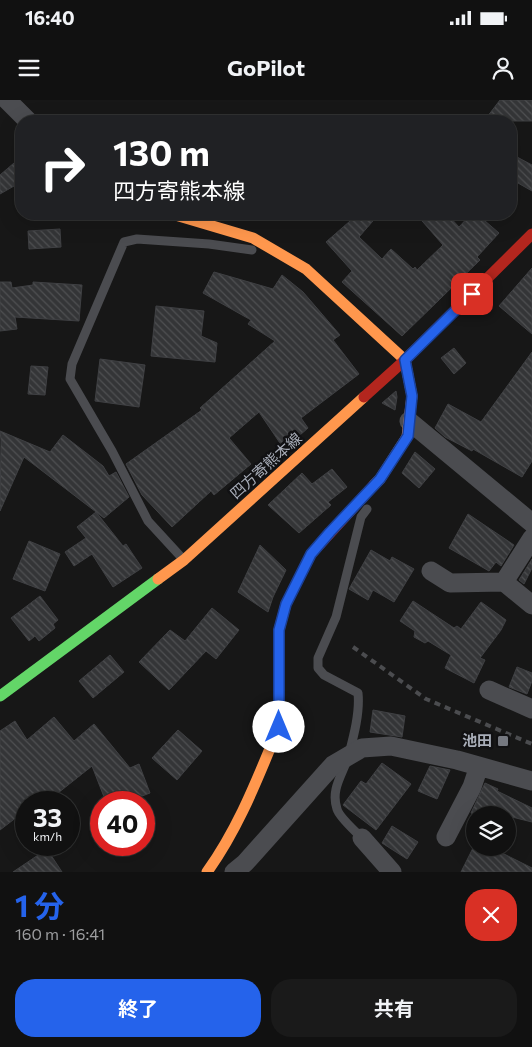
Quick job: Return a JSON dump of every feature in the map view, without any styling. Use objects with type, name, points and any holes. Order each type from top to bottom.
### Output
[{"type":"street","points":[[7,100],[22,115]]},
{"type":"street","points":[[192,220],[253,238],[306,269],[405,360],[412,396],[408,436],[380,479],[311,554],[286,604],[279,630],[279,727],[250,798],[223,850],[207,872]]},
{"type":"street","name":"四方寄熊本線","points":[[0,696],[184,560],[405,360],[530,241]]},
{"type":"street","points":[[409,421],[532,523]]},
{"type":"street","points":[[504,582],[532,538]]},
{"type":"street","points":[[431,570],[450,583],[504,582],[532,605]]},
{"type":"street","points":[[488,690],[532,709]]},
{"type":"street","points":[[234,872],[245,863],[333,765],[362,748],[391,746],[457,760],[532,781]]},
{"type":"street","points":[[446,837],[472,787],[480,766]]},
{"type":"street","points":[[362,838],[392,872]]},
{"type":"lane","points":[[184,560],[148,521],[112,451],[70,379],[72,364],[124,242],[137,239],[209,244],[279,253]]},
{"type":"lane","points":[[362,838],[337,811],[334,793],[348,756],[356,722],[358,693],[324,675],[318,668],[318,658],[336,617],[361,517],[382,488],[380,479]]},
{"type":"building","points":[[500,100],[532,100],[532,121],[517,121],[517,115],[489,115]]},
{"type":"building","points":[[517,157],[532,165],[532,191],[517,182]]},
{"type":"building","points":[[15,162],[15,185],[0,194],[0,175]]},
{"type":"building","points":[[351,220],[374,220],[359,237],[382,259],[391,249],[413,269],[415,267],[417,270],[443,245],[421,220],[453,220],[459,227],[465,220],[484,220],[499,233],[477,257],[480,260],[402,336],[342,282],[352,271],[326,242]]},
{"type":"building","points":[[60,229],[61,247],[29,249],[28,231]]},
{"type":"building","points":[[532,268],[532,334],[499,306]]},
{"type":"building","points":[[214,272],[273,289],[282,275],[303,292],[340,335],[333,340],[359,374],[301,418],[308,428],[284,449],[259,412],[229,438],[251,464],[214,495],[211,491],[172,527],[142,495],[126,464],[202,410],[200,408],[275,341],[248,324],[251,320],[203,293]]},
{"type":"building","points":[[0,282],[11,282],[12,288],[33,285],[33,282],[82,285],[79,321],[15,317],[17,329],[0,331]]},
{"type":"building","points":[[156,306],[204,311],[201,336],[217,343],[215,362],[151,356]]},
{"type":"building","points":[[454,348],[466,363],[454,374],[441,358]]},
{"type":"building","points":[[532,352],[532,461],[522,477],[473,449],[472,451],[445,437],[435,428],[448,404],[481,422]]},
{"type":"building","points":[[100,359],[145,365],[139,407],[95,401]]},
{"type":"building","points":[[31,366],[48,367],[45,395],[28,394]]},
{"type":"building","points":[[396,391],[397,397],[395,410],[382,403]]},
{"type":"building","points":[[0,431],[50,452],[63,435],[103,466],[109,476],[116,472],[129,497],[104,518],[24,457],[0,511]]},
{"type":"building","points":[[415,452],[435,469],[419,488],[402,473]]},
{"type":"building","points":[[332,469],[347,487],[328,502],[331,505],[299,533],[268,505],[302,473],[312,484]]},
{"type":"building","points":[[96,512],[123,546],[126,544],[142,568],[113,587],[92,554],[74,566],[65,552],[86,538],[77,527]]},
{"type":"building","points":[[468,514],[514,545],[501,566],[496,562],[489,571],[449,548]]},
{"type":"building","points":[[29,541],[60,554],[45,591],[13,579]]},
{"type":"building","points":[[260,545],[286,570],[268,612],[238,592]]},
{"type":"building","points":[[371,550],[390,561],[392,557],[414,569],[394,602],[373,590],[368,600],[349,589]]},
{"type":"building","points":[[532,559],[532,568],[524,584],[519,580]]},
{"type":"building","points":[[40,596],[58,620],[53,624],[55,628],[39,641],[35,636],[29,641],[11,618]]},
{"type":"building","points":[[413,601],[454,628],[457,626],[461,629],[481,602],[506,620],[501,630],[480,658],[485,660],[474,683],[445,668],[451,655],[428,641],[425,643],[414,637],[415,631],[400,621]]},
{"type":"building","points":[[212,608],[239,630],[216,659],[206,651],[169,690],[139,662],[170,630],[185,641]]},
{"type":"building","points":[[110,655],[124,672],[93,698],[79,681]]},
{"type":"building","points":[[517,667],[532,673],[532,681],[527,694],[509,687]]},
{"type":"building","points":[[373,710],[405,716],[402,737],[370,732]]},
{"type":"building","points":[[54,717],[74,741],[94,724],[130,768],[139,764],[149,791],[102,791],[92,766],[61,791],[15,791],[15,818],[0,830],[0,731],[15,721],[27,740]]},
{"type":"building","points":[[178,730],[202,751],[177,780],[152,758]]},
{"type":"building","points":[[382,763],[411,784],[376,830],[343,805],[361,781],[366,784]]},
{"type":"building","points":[[430,766],[450,770],[437,799],[418,791]]},
{"type":"building","points":[[485,783],[532,808],[532,822],[516,818],[516,806],[474,806]]},
{"type":"building","points":[[392,826],[418,842],[407,859],[382,843]]},
{"type":"building","points":[[37,856],[52,856],[62,872],[13,872]]},
{"type":"building","points":[[469,856],[508,856],[532,868],[532,872],[461,872]]},
{"type":"railway","points":[[353,647],[426,699],[532,744]]},
{"type":"traffic: fast","points":[[0,696],[158,579]]},
{"type":"traffic: slow","points":[[192,220],[253,238],[306,269],[405,360],[412,396],[407,437],[380,479],[374,485]]},
{"type":"traffic: slow","points":[[158,579],[184,560],[364,397]]},
{"type":"traffic: slow","points":[[207,872],[235,827],[271,746]]},
{"type":"traffic: jam","points":[[364,397],[405,360],[532,234]]},
{"type":"traffic: jam","points":[[271,746],[279,727],[279,630],[286,604],[311,554],[374,485]]},
{"type":"place","name":"池田","points":[[503,741]]},
{"type":"route","points":[[279,727],[279,630],[286,604],[311,554],[380,479],[408,436],[412,396],[405,360],[472,294]]}]
